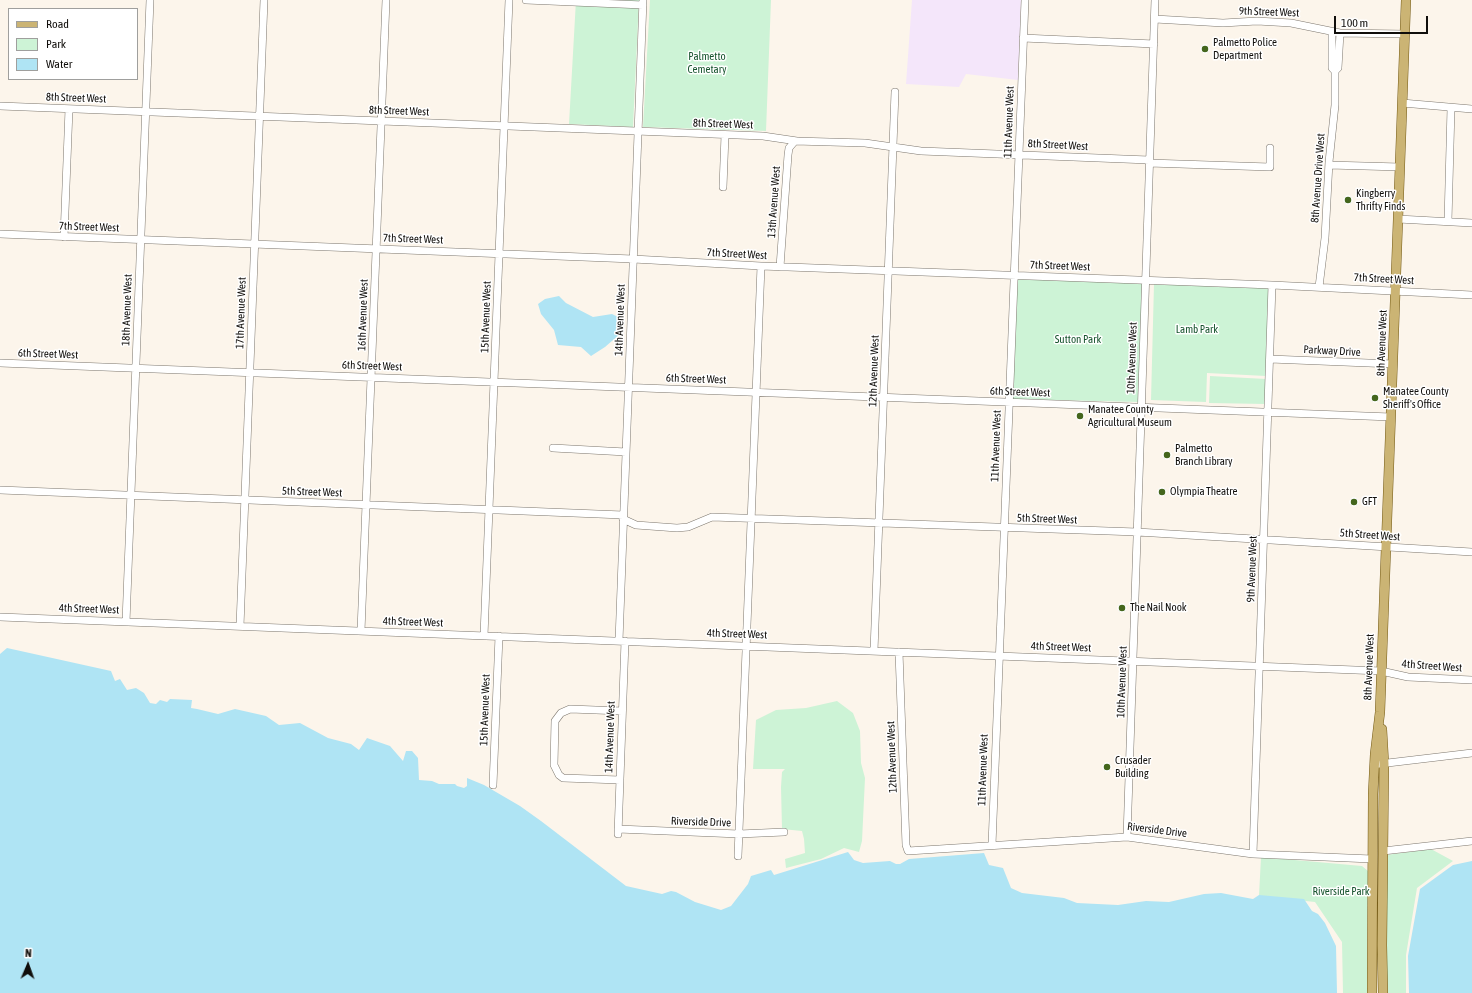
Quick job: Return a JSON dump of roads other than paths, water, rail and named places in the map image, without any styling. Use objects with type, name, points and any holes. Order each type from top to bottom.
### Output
[{"type":"main road","name":"8th Avenue West","points":[[1383,993],[1383,851],[1379,764],[1380,712],[1406,0]]},
{"type":"main road","name":"8th Avenue West","points":[[1372,993],[1373,794],[1379,764]]},
{"type":"main road","points":[[1373,794],[1377,815],[1377,843],[1383,851]]},
{"type":"main road","points":[[1372,859],[1376,864],[1378,871],[1377,935],[1382,964]]},
{"type":"street","name":"18th Avenue West","points":[[126,622],[150,0]]},
{"type":"street","name":"17th Avenue West","points":[[240,626],[264,0]]},
{"type":"street","name":"16th Avenue West","points":[[362,631],[386,0]]},
{"type":"street","name":"15th Avenue West","points":[[484,636],[509,0]]},
{"type":"street","points":[[526,0],[643,2]]},
{"type":"street","name":"11th Avenue West","points":[[992,845],[1025,0]]},
{"type":"street","name":"10th Avenue West","points":[[1128,837],[1155,0]]},
{"type":"street","name":"14th Avenue West","points":[[618,832],[622,711],[623,517],[643,2]]},
{"type":"street","name":"9th Street West","points":[[1154,19],[1223,23],[1256,21],[1290,22],[1340,33],[1405,34]]},
{"type":"street","name":"8th Avenue Drive West","points":[[1319,287],[1325,238],[1328,165],[1335,105],[1335,71],[1332,68],[1332,32]]},
{"type":"street","name":"8th Avenue Drive West","points":[[1335,71],[1338,68],[1340,33]]},
{"type":"street","points":[[1023,38],[1154,44]]},
{"type":"street","name":"12th Avenue West","points":[[874,651],[895,92]]},
{"type":"street","points":[[1402,103],[1472,109]]},
{"type":"street","name":"8th Street West","points":[[0,106],[763,136],[796,141],[865,143],[921,151],[1018,154],[1270,167],[1270,148]]},
{"type":"street","points":[[1448,221],[1451,108]]},
{"type":"street","points":[[64,237],[69,109]]},
{"type":"street","points":[[723,186],[725,135]]},
{"type":"street","name":"13th Avenue West","points":[[780,267],[788,155],[789,148],[796,141]]},
{"type":"street","points":[[1328,165],[1400,167]]},
{"type":"street","points":[[1398,219],[1472,222]]},
{"type":"street","name":"7th Street West","points":[[0,234],[633,259],[780,267],[1272,284],[1472,295]]},
{"type":"street","points":[[738,856],[761,266]]},
{"type":"street","name":"9th Avenue West","points":[[1253,854],[1272,284]]},
{"type":"street","name":"Parkway Drive","points":[[1270,359],[1393,364]]},
{"type":"street","name":"6th Street West","points":[[0,363],[1391,417]]},
{"type":"street","points":[[553,448],[626,452]]},
{"type":"street","name":"5th Street West","points":[[0,490],[489,509],[623,517],[636,525],[677,528],[688,526],[712,517],[1137,532],[1472,552]]},
{"type":"street","name":"4th Street West","points":[[0,617],[1381,670],[1408,677],[1472,680]]},
{"type":"street","name":"15th Avenue West","points":[[493,785],[499,636]]},
{"type":"street","name":"12th Avenue West","points":[[899,652],[906,845],[908,852],[916,852]]},
{"type":"street","points":[[620,780],[563,778],[559,775],[554,765],[555,729],[558,716],[570,709],[622,711]]},
{"type":"street","points":[[1379,764],[1472,753]]},
{"type":"street","name":"Riverside Drive","points":[[618,832],[739,834],[784,832]]},
{"type":"street","name":"Riverside Drive","points":[[916,852],[992,845],[1128,837],[1253,854],[1372,859]]},
{"type":"street","points":[[1383,851],[1472,841]]},
{"type":"water","points":[[559,296],[566,303],[593,317],[612,314],[620,318],[624,324],[620,334],[605,347],[591,356],[581,347],[558,345],[554,330],[541,314],[538,304],[545,299]]},
{"type":"water","points":[[7,648],[111,671],[115,681],[120,679],[127,690],[136,688],[144,693],[150,703],[156,704],[160,700],[167,702],[170,699],[192,700],[191,708],[218,714],[235,709],[266,716],[279,725],[300,723],[328,738],[351,744],[359,750],[367,738],[390,746],[403,761],[406,751],[412,751],[418,758],[419,780],[432,781],[439,784],[455,784],[464,788],[467,786],[467,778],[484,785],[520,806],[626,886],[662,894],[671,891],[676,892],[695,902],[721,910],[731,906],[748,884],[751,876],[771,870],[774,875],[848,852],[854,860],[863,863],[890,861],[896,864],[900,864],[909,859],[984,853],[989,865],[1003,868],[1011,888],[1022,893],[1064,898],[1077,903],[1118,905],[1146,901],[1169,902],[1204,894],[1221,893],[1253,899],[1259,895],[1304,899],[1312,911],[1318,914],[1325,923],[1336,946],[1337,993],[0,993],[0,654]]},
{"type":"water","points":[[1472,861],[1472,993],[1409,993],[1408,956],[1420,889],[1453,865]]},
{"type":"place","name":"Palmetto Police Department","points":[[1205,49]]},
{"type":"place","name":"Kingberry Thrifty Finds","points":[[1348,200]]},
{"type":"place","name":"Manatee County Sheriff's Office","points":[[1375,398]]},
{"type":"place","name":"Manatee County Agricultural Museum","points":[[1080,416]]},
{"type":"place","name":"Palmetto Branch Library","points":[[1167,455]]},
{"type":"place","name":"Olympia Theatre","points":[[1162,492]]},
{"type":"place","name":"GFT","points":[[1354,502]]},
{"type":"place","name":"The Nail Nook","points":[[1122,608]]},
{"type":"place","name":"Crusader Building","points":[[1107,767]]},
{"type":"park label","name":"Palmetto Cemetary","points":[[707,63]]},
{"type":"park label","name":"Lamb Park","points":[[1197,330]]},
{"type":"park label","name":"Sutton Park","points":[[1078,340]]},
{"type":"park label","name":"Riverside Park","points":[[1341,892]]}]
